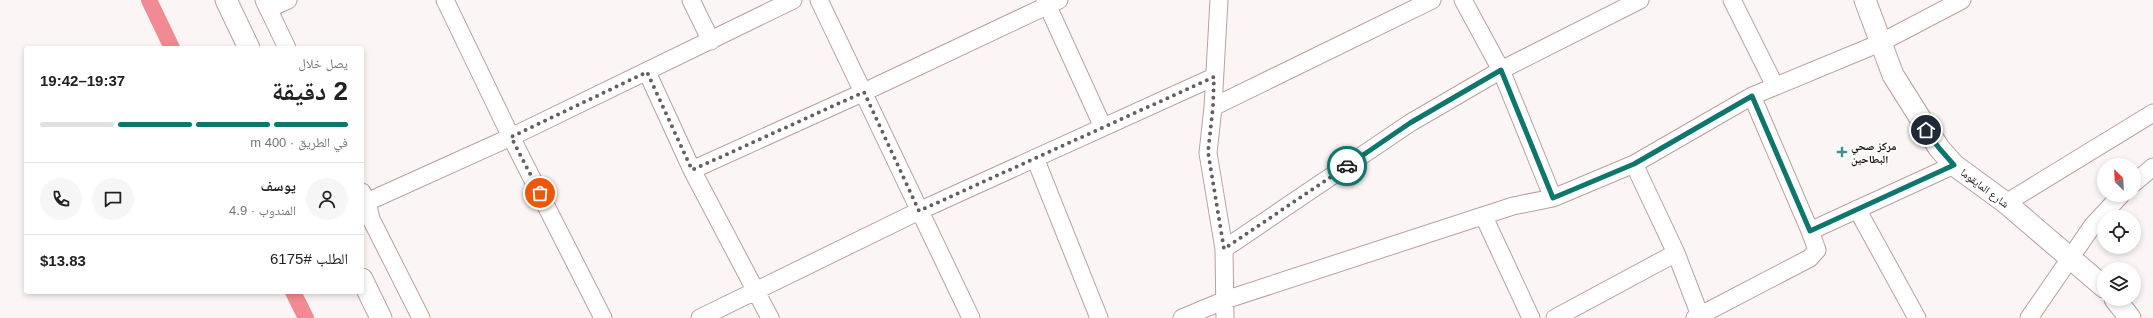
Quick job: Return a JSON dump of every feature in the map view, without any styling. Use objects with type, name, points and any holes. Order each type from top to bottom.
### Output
[{"type":"street","points":[[226,0],[248,46]]},
{"type":"street","points":[[286,46],[266,4],[288,0]]},
{"type":"street","points":[[445,0],[511,137],[603,318]]},
{"type":"street","points":[[691,0],[711,41]]},
{"type":"street","points":[[421,318],[371,219],[365,197],[511,137],[793,0]]},
{"type":"street","points":[[819,0],[971,318]]},
{"type":"street","points":[[1213,107],[1432,0]]},
{"type":"street","points":[[1462,0],[1501,70],[1553,198]]},
{"type":"street","points":[[1224,249],[1410,123],[1501,70],[1640,0]]},
{"type":"street","points":[[1732,0],[1776,86]]},
{"type":"street","name":"شارع المايقوما","points":[[1865,0],[1880,43],[1899,86],[1933,141],[1954,165],[2006,203],[2097,282]]},
{"type":"street","points":[[1182,318],[1225,300],[1513,206],[1553,198],[1634,164],[1752,96],[1880,43],[1962,0]]},
{"type":"street","points":[[692,170],[864,92],[1051,2],[1103,126]]},
{"type":"street","points":[[1224,2],[1214,77],[1213,107],[1208,152],[1224,249],[1225,318]]},
{"type":"street","points":[[647,72],[692,170],[770,318]]},
{"type":"street","points":[[700,318],[919,211],[1103,126],[1214,77]]},
{"type":"street","points":[[1634,164],[1676,253],[1698,317],[1810,258],[1817,250],[1752,96]]},
{"type":"street","points":[[2006,203],[2153,113]]},
{"type":"street","points":[[1035,158],[1099,318]]},
{"type":"street","points":[[1810,231],[1954,165]]},
{"type":"street","points":[[2141,177],[2153,167]]},
{"type":"street","points":[[2029,318],[2093,225],[2114,202]]},
{"type":"street","points":[[1857,209],[1917,318]]},
{"type":"street","points":[[1484,216],[1530,318]]},
{"type":"street","points":[[1555,318],[1676,253]]},
{"type":"street","points":[[364,283],[381,318]]},
{"type":"street","points":[[2121,306],[2130,318]]},
{"type":"waterway","points":[[149,0],[171,46]]},
{"type":"waterway","points":[[294,294],[306,318]]},
{"type":"way so far","points":[[540,193],[511,137],[647,72],[692,170],[864,92],[919,211],[1103,126],[1214,77],[1213,107],[1208,152],[1224,249],[1347,166]]},
{"type":"place","name":"مركز صحي البطاحين","points":[[1842,152]]},
{"type":"route","points":[[1347,166],[1410,123],[1501,70],[1553,198],[1634,164],[1752,96],[1810,231],[1954,165],[1933,141],[1926,130]]}]
